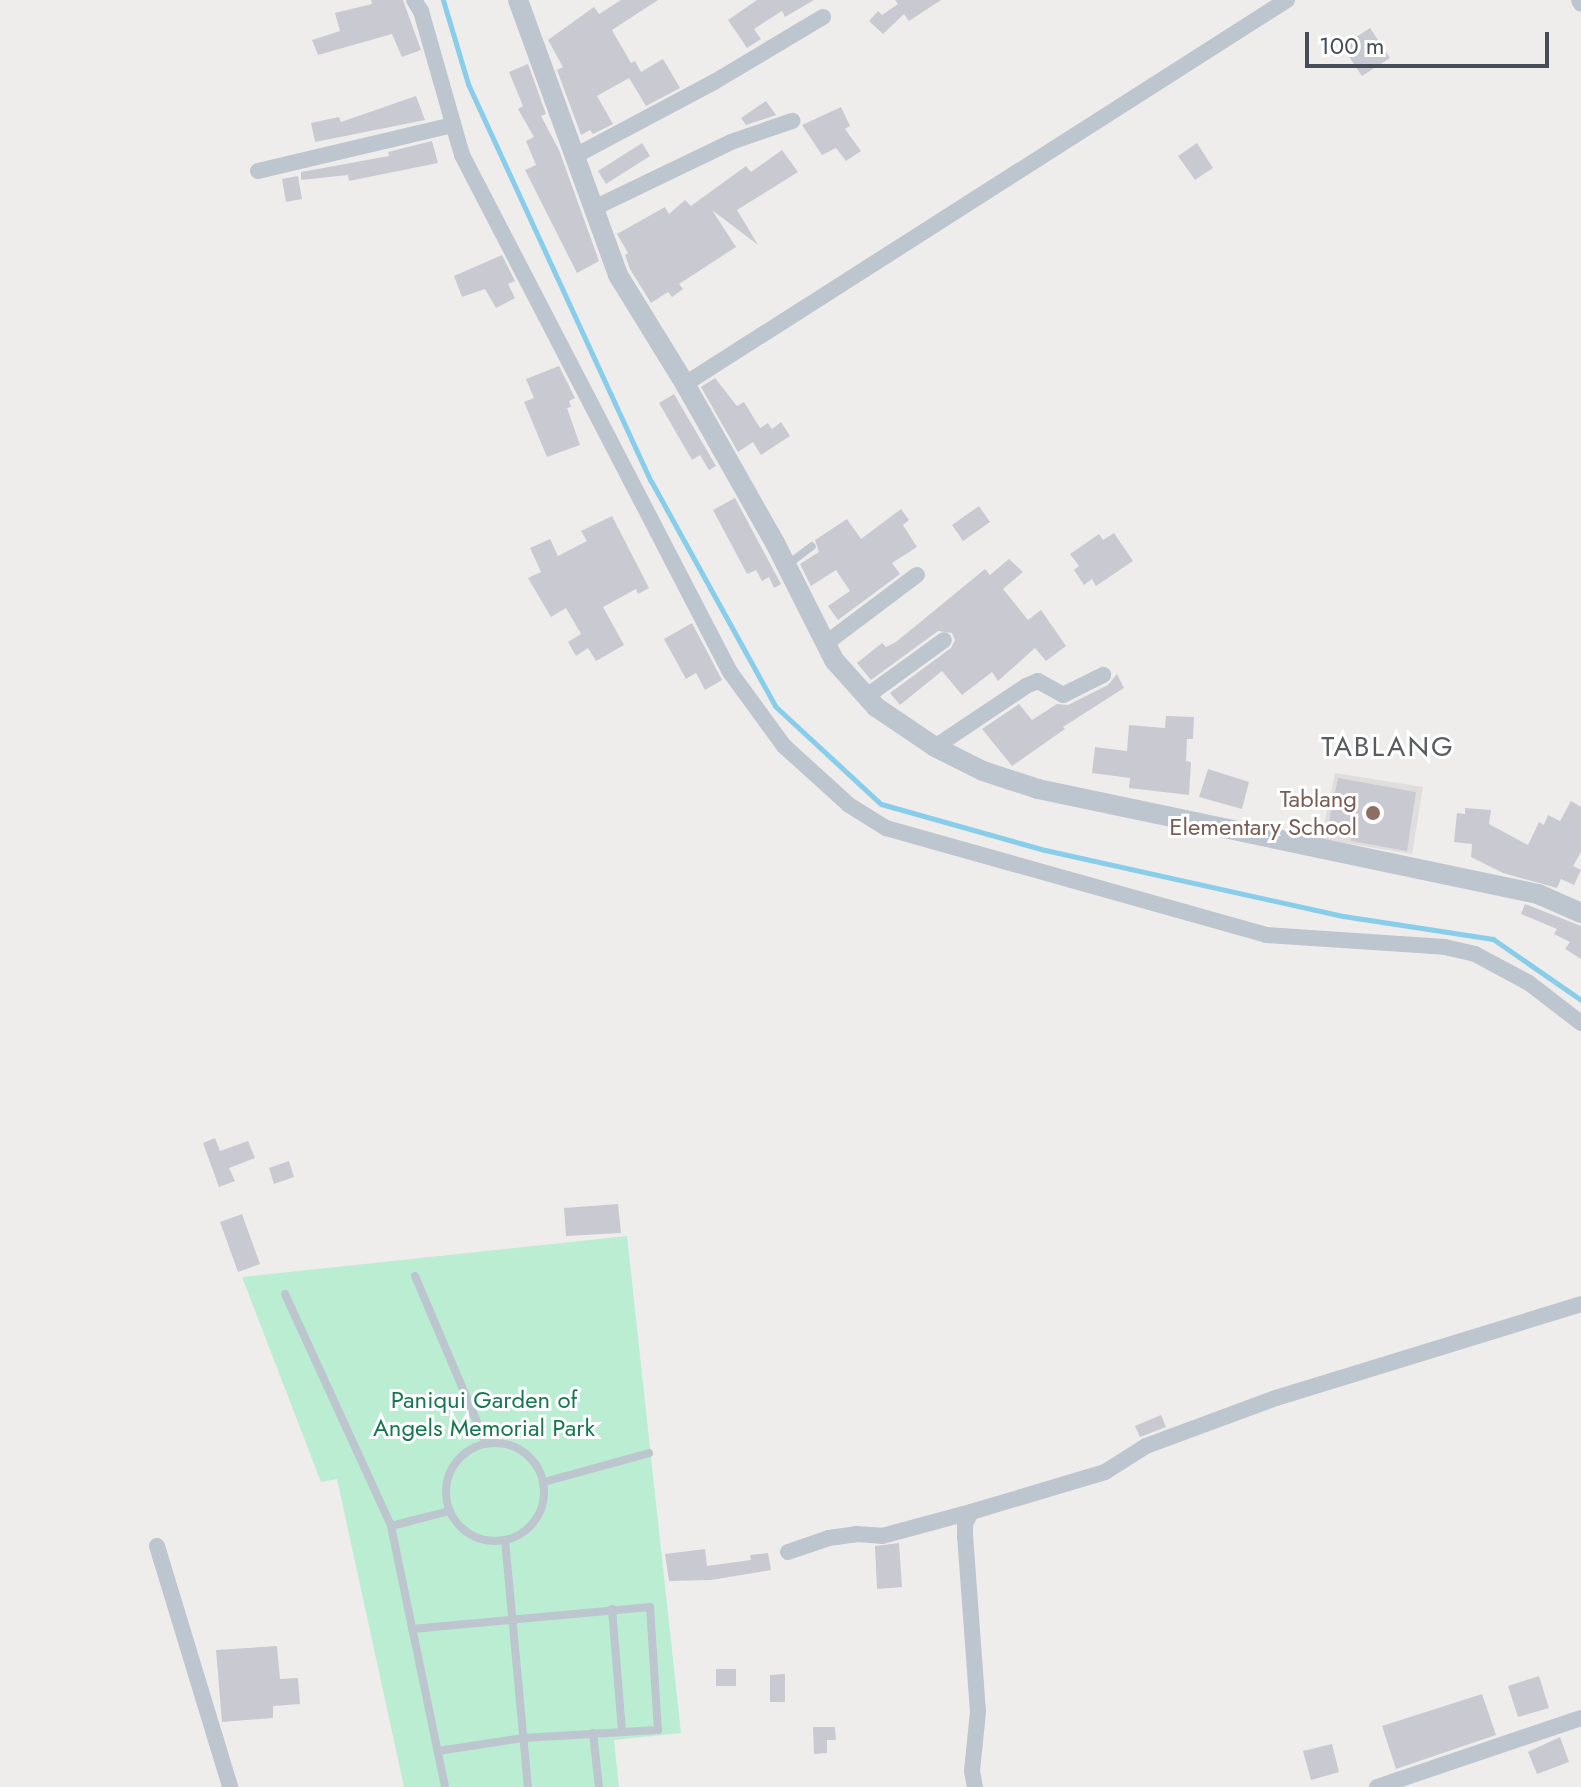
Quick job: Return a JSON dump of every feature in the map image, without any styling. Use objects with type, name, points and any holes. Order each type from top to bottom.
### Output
[{"type":"street","points":[[414,0],[421,11],[462,155],[730,672],[784,746],[849,805],[886,828],[1266,935],[1445,947],[1475,954],[1529,983],[1581,1023]]},
{"type":"street","points":[[518,0],[618,275],[685,384],[786,565],[834,660],[867,696],[935,747],[983,771],[1038,789],[1538,894],[1581,913]]},
{"type":"street","points":[[685,384],[1287,0]]},
{"type":"street","points":[[573,157],[714,82],[823,17]]},
{"type":"street","points":[[592,209],[716,148],[792,121]]},
{"type":"street","points":[[258,171],[453,125]]},
{"type":"street","points":[[825,644],[917,575]]},
{"type":"street","points":[[867,696],[944,640]]},
{"type":"street","points":[[935,747],[1026,686],[1038,681],[1063,695],[1103,675]]},
{"type":"street","points":[[788,1552],[829,1538],[856,1534],[882,1536],[958,1524],[971,1512],[1105,1472],[1146,1446],[1276,1398],[1581,1304]]},
{"type":"street","points":[[958,1524],[978,1712],[972,1771],[975,1787]]},
{"type":"street","points":[[157,1546],[230,1787]]},
{"type":"street","points":[[1377,1787],[1581,1718]]},
{"type":"lane","points":[[786,565],[812,546]]},
{"type":"lane","points":[[415,1276],[486,1443]]},
{"type":"lane","points":[[285,1294],[391,1526],[445,1787]]},
{"type":"lane","points":[[486,1443],[508,1444],[527,1455],[544,1482],[539,1514],[525,1531],[505,1540],[473,1535],[450,1511],[446,1490],[452,1469],[466,1452],[486,1443]]},
{"type":"lane","points":[[544,1482],[649,1453]]},
{"type":"lane","points":[[391,1526],[450,1511]]},
{"type":"lane","points":[[505,1540],[528,1787]]},
{"type":"lane","points":[[412,1629],[512,1617],[650,1607],[658,1730],[523,1738],[438,1751]]},
{"type":"lane","points":[[612,1609],[622,1731]]},
{"type":"lane","points":[[593,1733],[599,1787]]},
{"type":"shaded area","name":"Tablang Elementary School","points":[[1335,773],[1423,787],[1412,854],[1321,839]]},
{"type":"green space","name":"Paniqui Garden of Angels Memorial Park","points":[[627,1236],[681,1733],[614,1740],[619,1787],[404,1787],[337,1479],[321,1482],[242,1277]]},
{"type":"building","points":[[371,0],[403,0],[421,50],[402,57],[392,34],[318,55],[312,40],[340,31],[335,13],[372,4]]},
{"type":"building","points":[[621,0],[658,0],[612,30],[631,63],[635,61],[641,72],[663,59],[680,88],[646,106],[629,78],[597,96],[613,124],[593,134],[590,130],[581,135],[557,70],[563,67],[548,40],[594,7],[599,14]]},
{"type":"building","points":[[757,0],[814,0],[785,17],[782,11],[754,29],[761,39],[747,48],[728,20]]},
{"type":"building","points":[[895,0],[941,0],[909,21],[904,14],[883,34],[869,21],[878,11],[882,15],[898,4]]},
{"type":"building","points":[[1370,28],[1390,58],[1362,76],[1342,46]]},
{"type":"building","points":[[528,64],[546,114],[541,116],[559,150],[599,261],[577,273],[525,170],[536,165],[526,141],[534,137],[518,109],[523,106],[509,72]]},
{"type":"building","points":[[416,96],[425,120],[315,142],[311,123],[339,117],[341,122]]},
{"type":"building","points":[[766,101],[776,115],[746,125],[741,118]]},
{"type":"building","points":[[841,107],[850,126],[845,129],[861,151],[846,161],[836,148],[822,155],[802,125]]},
{"type":"building","points":[[432,141],[438,163],[349,181],[348,175],[301,180],[301,172],[389,156],[388,152]]},
{"type":"building","points":[[642,143],[650,156],[606,184],[598,171]]},
{"type":"building","points":[[1197,143],[1213,168],[1195,180],[1178,156]]},
{"type":"building","points":[[782,150],[798,172],[737,210],[758,245],[712,210],[736,247],[679,284],[683,289],[672,297],[668,292],[651,303],[630,269],[625,255],[628,253],[617,234],[665,207],[669,214],[685,200],[691,206],[746,166],[751,172]]},
{"type":"building","points":[[298,176],[302,199],[286,202],[282,179]]},
{"type":"building","points":[[502,255],[515,281],[508,284],[515,298],[496,308],[485,289],[462,297],[454,276]]},
{"type":"building","points":[[559,366],[575,398],[569,401],[571,407],[567,408],[580,445],[547,457],[524,402],[534,398],[526,379]]},
{"type":"building","points":[[715,378],[737,406],[744,402],[760,428],[768,423],[772,429],[781,422],[790,436],[761,455],[753,442],[738,452],[701,387]]},
{"type":"building","points":[[674,394],[716,466],[709,470],[700,455],[692,460],[659,403]]},
{"type":"building","points":[[735,498],[781,584],[774,588],[769,577],[762,581],[756,570],[747,574],[713,510]]},
{"type":"building","points":[[979,506],[990,522],[963,541],[952,525]]},
{"type":"building","points":[[901,509],[909,520],[903,525],[917,547],[892,563],[900,574],[838,620],[828,606],[850,591],[836,570],[811,586],[800,564],[819,552],[815,540],[847,519],[861,539]]},
{"type":"building","points":[[612,516],[649,588],[638,594],[636,589],[603,607],[624,645],[596,661],[588,648],[576,656],[568,642],[581,634],[566,608],[551,617],[528,578],[541,572],[530,548],[550,539],[558,556],[587,541],[581,531]]},
{"type":"building","points":[[1114,533],[1133,561],[1096,586],[1092,579],[1084,585],[1074,570],[1079,566],[1070,554],[1099,534],[1103,540]]},
{"type":"building","points":[[1009,559],[1023,572],[1003,589],[1028,620],[1041,610],[1066,646],[1046,661],[1035,648],[998,681],[992,672],[962,695],[942,671],[900,705],[890,693],[951,648],[955,640],[952,633],[938,631],[871,680],[857,663],[882,643],[886,647],[896,642],[985,569],[990,575]]},
{"type":"building","points":[[692,623],[722,680],[705,690],[696,673],[686,679],[664,639]]},
{"type":"building","points":[[1117,674],[1124,688],[1063,727],[1065,729],[1012,766],[982,729],[1019,704],[1032,720],[1057,704],[1068,705],[1108,685]]},
{"type":"building","points":[[1166,716],[1194,717],[1193,739],[1187,739],[1186,761],[1191,762],[1189,795],[1129,788],[1130,778],[1092,773],[1095,747],[1127,751],[1129,725],[1165,728]]},
{"type":"building","points":[[1208,769],[1249,782],[1242,809],[1199,797]]},
{"type":"building","name":"Tablang Elementary School","points":[[1338,778],[1416,792],[1407,851],[1351,841],[1351,836],[1327,831]]},
{"type":"building","points":[[1571,801],[1581,807],[1581,852],[1573,866],[1581,870],[1574,885],[1561,879],[1557,888],[1503,873],[1471,857],[1472,844],[1454,842],[1457,813],[1465,814],[1465,808],[1491,810],[1489,824],[1528,845],[1539,822],[1544,825],[1548,815],[1560,821]]},
{"type":"building","points":[[1525,904],[1581,926],[1581,959],[1565,949],[1570,942],[1554,934],[1557,929],[1521,914]]},
{"type":"building","points":[[215,1138],[220,1151],[248,1141],[255,1158],[229,1168],[235,1181],[219,1187],[203,1143]]},
{"type":"building","points":[[289,1161],[294,1177],[274,1184],[269,1168]]},
{"type":"building","points":[[618,1204],[621,1233],[566,1236],[564,1208]]},
{"type":"building","points":[[242,1214],[260,1264],[238,1272],[220,1222]]},
{"type":"building","points":[[1161,1415],[1166,1427],[1140,1437],[1135,1426]]},
{"type":"building","points":[[899,1543],[902,1587],[877,1589],[875,1546]]},
{"type":"building","points":[[705,1549],[707,1566],[751,1560],[750,1555],[768,1553],[771,1570],[711,1580],[669,1581],[665,1554]]},
{"type":"building","points":[[277,1646],[280,1679],[298,1678],[300,1704],[273,1706],[273,1718],[222,1722],[216,1650]]},
{"type":"building","points":[[716,1669],[736,1669],[736,1686],[716,1686]]},
{"type":"building","points":[[785,1674],[785,1702],[770,1702],[770,1675]]},
{"type":"building","points":[[1539,1676],[1549,1708],[1518,1717],[1508,1686]]},
{"type":"building","points":[[1482,1694],[1496,1735],[1396,1769],[1382,1726]]},
{"type":"building","points":[[813,1727],[835,1727],[836,1740],[827,1740],[827,1753],[814,1754]]},
{"type":"building","points":[[1560,1737],[1569,1762],[1537,1774],[1528,1752]]},
{"type":"building","points":[[1332,1744],[1339,1772],[1311,1780],[1303,1751]]},
{"type":"waterway","points":[[443,0],[468,84],[651,481],[775,706],[881,804],[1045,850],[1343,916],[1493,939],[1581,1000]]},
{"type":"place","name":"Tablang Elementary School","points":[[1373,813]]},
{"type":"district","name":"TABLANG","points":[[1388,747]]}]
